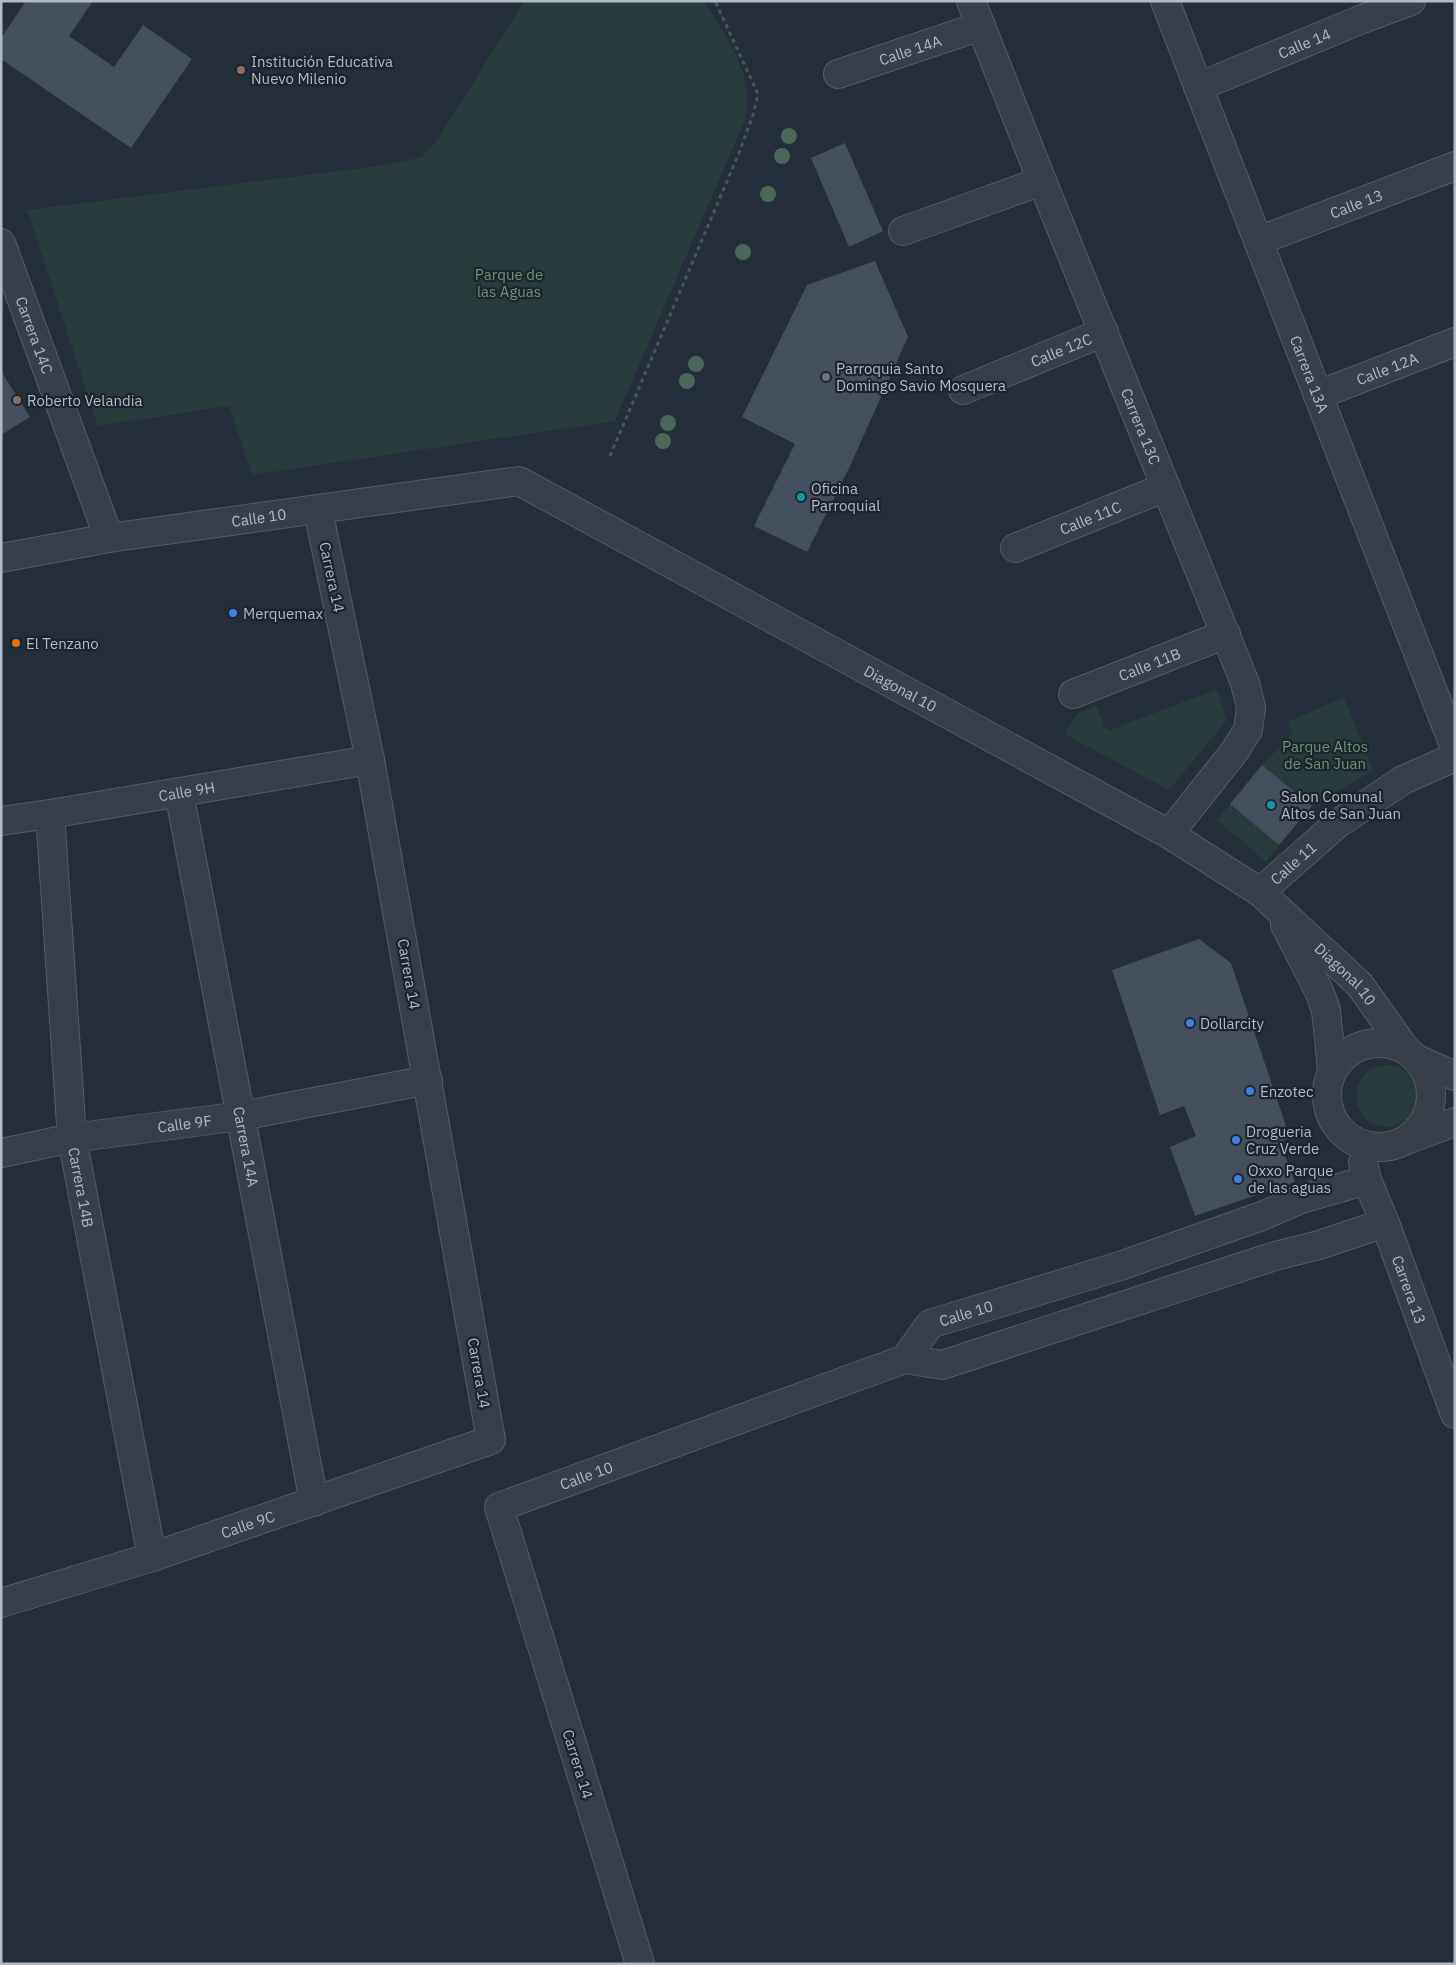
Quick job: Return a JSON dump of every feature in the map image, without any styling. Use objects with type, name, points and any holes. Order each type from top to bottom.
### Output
[{"type":"street","name":"Carrera 13A","points":[[1165,1],[1455,748]]},
{"type":"street","name":"Calle 14","points":[[1198,87],[1356,11],[1410,1]]},
{"type":"street","name":"Calle 14A","points":[[838,74],[976,13]]},
{"type":"street","name":"Carrera 13C","points":[[976,13],[1042,181],[1226,634],[1245,683],[1251,707],[1248,730],[1234,752],[1168,834]]},
{"type":"street","name":"Calle 13","points":[[1258,242],[1455,166]]},
{"type":"street","points":[[903,231],[1042,181]]},
{"type":"street","name":"Carrera 14C","points":[[1,242],[109,538]]},
{"type":"street","name":"Calle 12C","points":[[963,390],[1104,332]]},
{"type":"street","name":"Calle 12A","points":[[1318,395],[1455,342]]},
{"type":"street","name":"Calle 10","points":[[1,558],[109,538],[519,481]]},
{"type":"street","name":"Diagonal 10","points":[[519,481],[1168,834],[1268,899],[1360,985],[1412,1055]]},
{"type":"street","name":"Calle 11C","points":[[1015,548],[1166,487]]},
{"type":"street","name":"Carrera 14","points":[[318,510],[370,760],[491,1440]]},
{"type":"street","name":"Calle 11B","points":[[1073,694],[1226,634]]},
{"type":"street","name":"Calle 11","points":[[1268,899],[1337,824],[1403,780],[1455,757]]},
{"type":"street","name":"Calle 9H","points":[[1,821],[370,760]]},
{"type":"street","name":"Carrera 14A","points":[[179,792],[314,1502]]},
{"type":"street","name":"Carrera 14B","points":[[50,814],[72,1138],[152,1556]]},
{"type":"street","name":"Diagonal 10","points":[[1268,899],[1312,977],[1326,1010],[1332,1070]]},
{"type":"street","points":[[1412,1055],[1428,1076],[1431,1095],[1428,1114],[1418,1130],[1374,1156],[1338,1127],[1328,1106],[1326,1094],[1332,1070],[1341,1058],[1352,1049],[1365,1044],[1379,1042],[1394,1044],[1455,1076]]},
{"type":"street","name":"Calle 9F","points":[[1,1153],[72,1138],[241,1116],[428,1080]]},
{"type":"street","name":"Calle 10","points":[[499,1507],[905,1359],[930,1324],[1120,1266],[1262,1216],[1301,1199],[1374,1156],[1455,1122]]},
{"type":"street","name":"Carrera 13","points":[[1374,1156],[1385,1223],[1455,1414]]},
{"type":"street","points":[[1262,1216],[1275,1256]]},
{"type":"street","points":[[905,1359],[942,1365],[1134,1301],[1385,1223]]},
{"type":"street","points":[[1120,1266],[1134,1301]]},
{"type":"street","name":"Calle 9C","points":[[1,1603],[152,1556],[491,1440]]},
{"type":"street","name":"Carrera 14","points":[[499,1507],[640,1964]]},
{"type":"path","points":[[610,456],[739,153],[758,94],[715,1]]},
{"type":"green space","name":"Parque de las Aguas","points":[[524,1],[703,1],[731,45],[742,69],[745,81],[747,99],[745,120],[615,421],[252,475],[229,406],[98,426],[27,210],[386,165],[422,157],[438,139]]},
{"type":"green space","points":[[1217,689],[1227,720],[1169,790],[1064,734],[1076,715],[1096,705],[1105,727],[1110,730]]},
{"type":"green space","name":"Parque Altos de San Juan","points":[[1344,697],[1373,771],[1312,806],[1262,765],[1293,733],[1288,722]]},
{"type":"green space","points":[[1230,804],[1279,845],[1266,862],[1217,820]]},
{"type":"green space","points":[[1381,1065],[1393,1065],[1409,1074],[1416,1084],[1418,1096],[1416,1108],[1409,1118],[1393,1127],[1381,1127],[1370,1122],[1361,1113],[1356,1102],[1356,1090],[1361,1079],[1370,1070]]},
{"type":"building","points":[[26,1],[93,1],[69,36],[114,67],[143,25],[192,59],[131,148],[1,59],[1,38]]},
{"type":"building","points":[[845,143],[883,231],[849,247],[811,158]]},
{"type":"building","name":"Parroquia Santo Domingo Savio Mosquera","points":[[875,261],[908,337],[849,468],[807,552],[754,526],[795,444],[742,417],[807,285]]},
{"type":"building","points":[[1,371],[30,417],[1,435]]},
{"type":"building","name":"Salon Comunal Altos de San Juan","points":[[1262,765],[1312,806],[1279,845],[1230,804]]},
{"type":"building","name":"Dollarcity","points":[[1199,939],[1231,963],[1290,1138],[1280,1142],[1295,1182],[1195,1216],[1170,1147],[1196,1136],[1184,1106],[1160,1115],[1112,970]]},
{"type":"place","name":"Institución Educativa Nuevo Milenio","points":[[241,70]]},
{"type":"place","name":"Parroquia Santo Domingo Savio Mosquera","points":[[826,377]]},
{"type":"place","name":"Roberto Velandia","points":[[17,400]]},
{"type":"place","name":"Oficina Parroquial","points":[[801,497]]},
{"type":"place","name":"Merquemax","points":[[233,613]]},
{"type":"place","name":"El Tenzano","points":[[16,643]]},
{"type":"place","name":"Salon Comunal Altos de San Juan","points":[[1271,805]]},
{"type":"place","name":"Dollarcity","points":[[1190,1023]]},
{"type":"place","name":"Enzotec","points":[[1250,1091]]},
{"type":"place","name":"Drogueria Cruz Verde","points":[[1236,1140]]},
{"type":"place","name":"Oxxo Parque de las aguas","points":[[1238,1179]]}]
